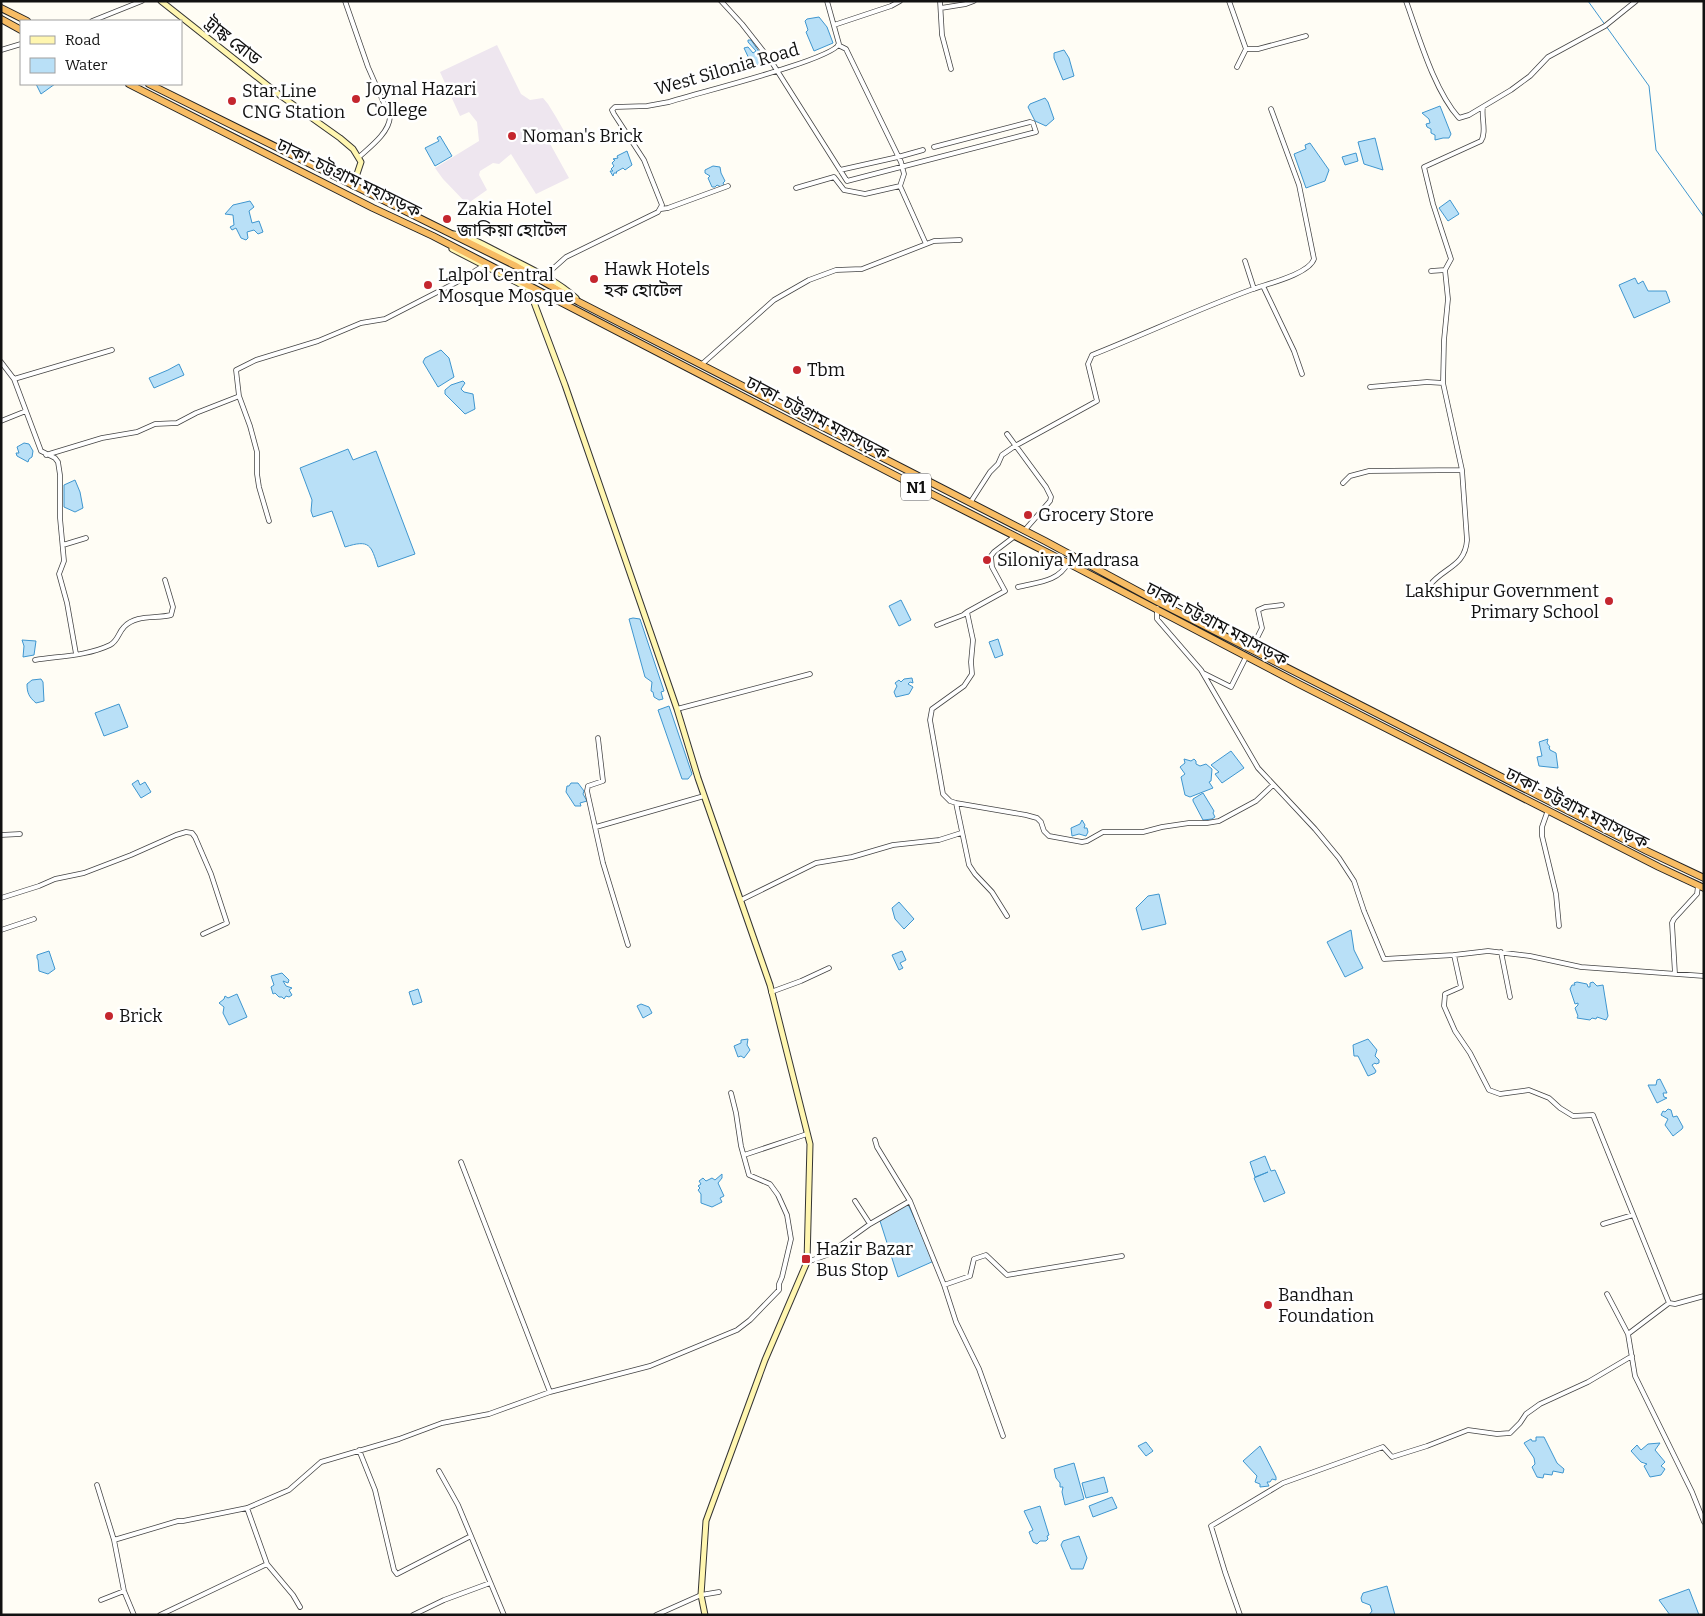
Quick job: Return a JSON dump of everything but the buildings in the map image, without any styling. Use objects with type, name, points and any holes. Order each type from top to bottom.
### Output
[{"type":"highway","points":[[1,8],[25,20]]},
{"type":"highway","points":[[1,19],[20,29]]},
{"type":"highway","name":"ঢাকা-চট্টগ্রাম মহাসড়ক","points":[[131,85],[373,208],[442,240],[860,458],[1098,580],[1157,608],[1246,657],[1480,777],[1701,887]]},
{"type":"highway","name":"ঢাকা-চট্টগ্রাম মহাসড়ক","points":[[151,85],[516,266],[582,303],[1251,650],[1647,851],[1704,878]]},
{"type":"highway","points":[[279,160],[283,160],[285,157],[286,153],[283,150]]},
{"type":"highway","points":[[294,168],[292,160],[300,159]]},
{"type":"highway","points":[[373,208],[378,199]]},
{"type":"highway","points":[[860,458],[866,455],[864,448]]},
{"type":"highway","points":[[872,464],[870,456],[878,455]]},
{"type":"main road","name":"ট্রাঙ্ক রোড","points":[[160,1],[281,96],[340,138],[359,157]]},
{"type":"main road","points":[[353,186],[361,162],[359,157]]},
{"type":"main road","points":[[448,233],[459,234],[486,246],[545,277],[569,292],[582,303]]},
{"type":"main road","points":[[442,240],[450,248],[483,266],[557,304],[576,310]]},
{"type":"main road","points":[[529,289],[565,385],[741,900],[771,992],[810,1144],[807,1262],[765,1360],[706,1521],[701,1595],[705,1615]]},
{"type":"main road","points":[[534,304],[536,297],[541,296]]},
{"type":"street","points":[[94,20],[142,1]]},
{"type":"street","points":[[345,1],[368,67],[390,117],[390,123],[380,137],[359,157]]},
{"type":"street","points":[[721,1],[760,45],[847,181],[1036,132],[1033,123],[1030,122],[934,147]]},
{"type":"street","points":[[827,1],[838,45],[846,49],[898,157],[904,174],[900,186],[926,244]]},
{"type":"street","points":[[834,25],[891,6],[900,1]]},
{"type":"street","points":[[940,1],[942,34],[951,69]]},
{"type":"street","points":[[941,8],[974,1]]},
{"type":"street","points":[[1229,1],[1246,49],[1238,67]]},
{"type":"street","points":[[1406,1],[1449,108],[1459,118],[1469,115],[1511,90],[1530,76],[1548,57],[1606,26],[1636,1]]},
{"type":"street","points":[[1246,49],[1258,49],[1306,36]]},
{"type":"street","points":[[1,50],[20,44]]},
{"type":"street","name":"West Silonia Road","points":[[661,209],[662,205],[644,160],[614,114],[612,110],[615,107],[647,106],[669,102],[803,63],[827,54],[837,48],[838,45]]},
{"type":"street","points":[[1430,585],[1438,576],[1456,565],[1466,549],[1462,470],[1443,383],[1444,340],[1448,299],[1445,270],[1451,259],[1433,204],[1424,167],[1481,141],[1484,136],[1481,116],[1483,107]]},
{"type":"street","points":[[970,503],[990,472],[998,464],[1002,455],[1097,401],[1088,364],[1092,356],[1254,289],[1301,272],[1313,263],[1314,259],[1299,186],[1271,109]]},
{"type":"street","points":[[840,170],[923,150]]},
{"type":"street","points":[[796,188],[834,177],[844,190],[865,194],[900,186]]},
{"type":"street","points":[[545,277],[566,257],[643,220],[661,209],[728,186]]},
{"type":"street","points":[[701,365],[774,300],[797,286],[836,270],[862,269],[934,240],[960,240]]},
{"type":"street","points":[[1246,261],[1254,289]]},
{"type":"street","points":[[269,521],[258,487],[257,452],[239,396],[236,370],[256,360],[318,340],[361,323],[385,319],[458,282],[483,266]]},
{"type":"street","points":[[1430,271],[1445,270]]},
{"type":"street","points":[[1263,286],[1294,351],[1302,374]]},
{"type":"street","points":[[14,379],[112,350]]},
{"type":"street","points":[[1,362],[14,379],[41,451],[55,458],[58,462],[64,561],[59,574],[67,603],[76,654]]},
{"type":"street","points":[[1370,387],[1427,382],[1443,383]]},
{"type":"street","points":[[46,454],[102,438],[137,432],[155,424],[177,423],[196,413],[239,396]]},
{"type":"street","points":[[1,421],[26,411]]},
{"type":"street","points":[[1008,434],[1046,487],[1051,497],[1050,501],[1024,531]]},
{"type":"street","points":[[1343,483],[1350,476],[1369,471],[1462,470]]},
{"type":"street","points":[[938,624],[964,616],[1005,591],[992,567],[991,556],[1014,536]]},
{"type":"street","points":[[63,544],[86,538]]},
{"type":"street","points":[[1018,587],[1046,581],[1058,576],[1064,571],[1068,563]]},
{"type":"street","points":[[35,660],[85,654],[111,645],[116,641],[124,627],[131,622],[146,617],[171,616],[173,607],[165,580]]},
{"type":"street","points":[[1251,650],[1262,628],[1258,610],[1265,607],[1282,605]]},
{"type":"street","points":[[1157,608],[1156,619],[1202,673],[1258,768],[1340,858],[1354,881],[1364,911],[1384,958],[1454,955],[1488,951],[1530,956],[1581,967],[1704,976]]},
{"type":"street","points":[[968,612],[973,640],[972,674],[964,686],[934,706],[930,720],[943,794],[950,801],[1037,818],[1049,836],[1082,842],[1103,832],[1143,832],[1162,826],[1219,821],[1256,801],[1273,785]]},
{"type":"street","points":[[1202,673],[1231,687],[1246,657]]},
{"type":"street","points":[[677,709],[810,674]]},
{"type":"street","points":[[598,738],[603,781],[588,786],[587,790],[603,864],[628,945]]},
{"type":"street","points":[[596,827],[704,796]]},
{"type":"street","points":[[956,803],[969,865],[992,892],[1007,916]]},
{"type":"street","points":[[1548,810],[1542,827],[1542,836],[1556,894],[1559,926]]},
{"type":"street","points":[[1,898],[55,879],[84,873],[176,835],[186,832],[192,833],[211,874],[227,923],[203,934]]},
{"type":"street","points":[[741,900],[816,862],[852,858],[893,845],[939,840],[961,832]]},
{"type":"street","points":[[1,835],[20,834]]},
{"type":"street","points":[[1674,974],[1672,923],[1701,887]]},
{"type":"street","points":[[1,930],[34,919]]},
{"type":"street","points":[[1501,952],[1510,997]]},
{"type":"street","points":[[1454,955],[1461,986],[1445,994],[1444,1006],[1455,1031],[1470,1053],[1489,1090],[1500,1094],[1529,1090],[1549,1098],[1573,1116],[1593,1115],[1669,1303]]},
{"type":"street","points":[[771,992],[829,968]]},
{"type":"street","points":[[114,1540],[178,1520],[183,1521],[247,1508],[289,1490],[321,1462],[399,1439],[442,1423],[489,1414],[550,1392],[650,1366],[719,1338],[736,1330],[750,1320],[779,1290],[778,1284],[782,1277],[791,1239],[787,1215],[778,1195],[770,1184],[749,1175],[731,1093]]},
{"type":"street","points":[[744,1155],[807,1134]]},
{"type":"street","points":[[875,1140],[877,1148],[910,1201],[944,1285],[956,1322],[979,1369],[1002,1436]]},
{"type":"street","points":[[461,1162],[550,1392]]},
{"type":"street","points":[[855,1201],[870,1224]]},
{"type":"street","points":[[807,1262],[826,1255],[870,1224],[910,1201]]},
{"type":"street","points":[[1603,1224],[1633,1215]]},
{"type":"street","points":[[944,1285],[970,1276],[974,1259],[986,1255],[1007,1275],[1122,1256]]},
{"type":"street","points":[[1607,1294],[1628,1334],[1635,1376],[1692,1492],[1704,1522]]},
{"type":"street","points":[[1628,1334],[1669,1303],[1675,1304],[1704,1296]]},
{"type":"street","points":[[1240,1615],[1224,1572],[1211,1526],[1283,1483],[1383,1447],[1392,1457],[1468,1430],[1497,1434],[1510,1432],[1526,1414],[1540,1404],[1588,1382],[1632,1356]]},
{"type":"street","points":[[359,1450],[375,1490],[394,1570],[397,1574],[471,1536]]},
{"type":"street","points":[[439,1471],[458,1505],[504,1615]]},
{"type":"street","points":[[97,1485],[114,1540],[124,1591],[134,1615]]},
{"type":"street","points":[[247,1508],[267,1564],[293,1595],[300,1607]]},
{"type":"street","points":[[160,1615],[267,1564]]},
{"type":"street","points":[[413,1615],[490,1583]]},
{"type":"street","points":[[101,1600],[124,1591]]},
{"type":"street","points":[[656,1615],[701,1595],[719,1592]]},
{"type":"shaded area","points":[[497,45],[521,94],[530,100],[543,98],[564,131],[548,140],[569,178],[536,194],[511,154],[499,164],[493,163],[480,171],[479,175],[487,190],[467,204],[435,168],[479,141],[477,122],[469,112],[460,116],[440,72]]},
{"type":"water","points":[[819,17],[827,27],[833,43],[814,51],[806,32],[808,30],[805,21]]},
{"type":"water","points":[[748,40],[751,40],[766,62],[758,65],[751,63],[744,48],[748,47],[753,53],[756,51]]},
{"type":"water","points":[[1064,50],[1069,58],[1074,76],[1063,80],[1054,58],[1054,53]]},
{"type":"water","points":[[36,85],[54,85],[41,94]]},
{"type":"water","points":[[1045,98],[1054,119],[1046,126],[1035,121],[1028,107],[1030,104]]},
{"type":"water","points":[[1440,106],[1451,134],[1449,138],[1435,140],[1435,135],[1431,133],[1431,129],[1426,124],[1430,123],[1429,119],[1422,113]]},
{"type":"water","points":[[440,136],[452,156],[435,166],[425,148],[439,141],[437,138]]},
{"type":"water","points":[[1375,138],[1383,170],[1364,164],[1358,142]]},
{"type":"water","points":[[1310,143],[1329,170],[1325,181],[1306,188],[1294,154],[1306,149],[1305,145]]},
{"type":"water","points":[[627,151],[632,165],[625,170],[623,168],[614,173],[613,176],[610,171],[613,171],[611,169],[614,166],[612,163],[615,160],[613,159],[618,158],[617,156]]},
{"type":"water","points":[[1356,153],[1358,161],[1345,165],[1342,157]]},
{"type":"water","points":[[713,166],[720,167],[725,181],[721,187],[717,185],[712,187],[708,178],[710,176],[705,173],[705,170]]},
{"type":"water","points":[[1450,200],[1459,214],[1448,221],[1439,208]]},
{"type":"water","points":[[250,201],[254,207],[249,211],[252,223],[259,221],[263,232],[258,234],[254,230],[247,232],[248,238],[246,240],[241,238],[236,228],[232,230],[230,227],[234,225],[233,215],[225,214],[233,205]]},
{"type":"water","points":[[1635,278],[1638,284],[1643,281],[1648,291],[1666,291],[1670,302],[1634,318],[1619,285]]},
{"type":"water","points":[[441,350],[449,358],[454,377],[438,387],[423,362],[425,358]]},
{"type":"water","points":[[179,364],[184,375],[154,388],[149,378]]},
{"type":"water","points":[[463,381],[465,383],[461,389],[464,392],[473,394],[475,409],[465,414],[445,394],[445,390],[451,385]]},
{"type":"water","points":[[24,443],[29,444],[33,451],[32,457],[28,462],[17,456],[16,453],[19,453],[17,447]]},
{"type":"water","points":[[348,449],[353,460],[376,451],[415,554],[378,567],[371,549],[365,544],[345,547],[332,511],[313,517],[311,511],[312,500],[300,468]]},
{"type":"water","points":[[75,480],[80,492],[83,508],[75,512],[64,507],[64,485]]},
{"type":"water","points":[[901,600],[911,620],[899,626],[889,606]]},
{"type":"water","points":[[629,619],[640,619],[664,691],[661,692],[663,699],[659,700],[654,697],[651,691],[652,682],[645,677]]},
{"type":"water","points":[[998,639],[1003,655],[995,658],[989,642]]},
{"type":"water","points":[[22,640],[36,641],[34,655],[23,657],[24,646]]},
{"type":"water","points":[[912,678],[913,683],[910,682],[908,684],[913,687],[909,694],[896,697],[894,692],[897,686],[895,683],[899,680],[901,682],[904,679]]},
{"type":"water","points":[[41,679],[43,682],[44,701],[36,703],[29,695],[27,684],[32,680]]},
{"type":"water","points":[[119,704],[128,727],[104,736],[95,713]]},
{"type":"water","points":[[669,706],[692,774],[688,779],[682,779],[658,710]]},
{"type":"water","points":[[1548,739],[1547,743],[1550,750],[1556,753],[1558,768],[1539,766],[1537,757],[1542,756],[1539,742]]},
{"type":"water","points":[[1231,751],[1244,768],[1222,783],[1215,774],[1219,772],[1211,765]]},
{"type":"water","points":[[1184,759],[1191,761],[1194,759],[1196,764],[1200,766],[1206,764],[1212,769],[1211,781],[1209,782],[1213,788],[1190,797],[1185,795],[1181,777],[1185,774],[1180,767],[1185,763]]},
{"type":"water","points":[[138,780],[140,785],[145,782],[151,792],[141,798],[132,784]]},
{"type":"water","points":[[571,783],[578,783],[584,791],[583,794],[587,801],[580,803],[581,806],[575,806],[566,792],[567,786]]},
{"type":"water","points":[[1203,793],[1214,811],[1215,817],[1212,819],[1203,820],[1193,801],[1193,799]]},
{"type":"water","points":[[1082,820],[1085,825],[1084,828],[1087,828],[1088,832],[1086,836],[1079,834],[1072,836],[1071,828],[1080,824]]},
{"type":"water","points":[[1159,894],[1166,924],[1142,930],[1136,908],[1148,896]]},
{"type":"water","points":[[899,902],[914,919],[904,929],[895,919],[892,908]]},
{"type":"water","points":[[1351,930],[1354,950],[1363,968],[1345,977],[1327,942]]},
{"type":"water","points":[[49,951],[55,969],[48,974],[39,971],[37,955]]},
{"type":"water","points":[[902,951],[906,960],[900,963],[903,968],[899,970],[892,955]]},
{"type":"water","points":[[282,973],[289,980],[288,983],[283,981],[286,986],[292,988],[289,990],[292,995],[286,996],[284,999],[275,993],[273,994],[271,987],[274,985],[271,976]]},
{"type":"water","points":[[1577,982],[1587,984],[1588,987],[1593,982],[1597,986],[1603,985],[1608,1016],[1606,1020],[1597,1017],[1590,1020],[1577,1018],[1575,1008],[1578,1003],[1575,1004],[1570,989]]},
{"type":"water","points":[[418,989],[422,1002],[413,1005],[409,992]]},
{"type":"water","points":[[237,994],[247,1017],[229,1025],[223,1013],[224,1007],[219,1003],[225,996],[228,998]]},
{"type":"water","points":[[641,1004],[649,1007],[652,1013],[643,1018],[637,1006]]},
{"type":"water","points":[[748,1039],[747,1045],[750,1050],[744,1058],[738,1057],[734,1046],[741,1043],[741,1040]]},
{"type":"water","points":[[1368,1039],[1377,1050],[1375,1056],[1379,1063],[1372,1065],[1376,1071],[1368,1076],[1358,1056],[1354,1056],[1353,1045]]},
{"type":"water","points":[[1660,1079],[1667,1093],[1663,1093],[1664,1097],[1667,1098],[1657,1103],[1648,1085],[1656,1085],[1657,1080]]},
{"type":"water","points":[[1668,1109],[1671,1110],[1673,1117],[1677,1116],[1683,1127],[1673,1136],[1665,1125],[1668,1119],[1661,1115],[1663,1111],[1665,1112]]},
{"type":"water","points":[[1265,1156],[1271,1171],[1275,1170],[1285,1193],[1264,1202],[1254,1178],[1268,1172],[1255,1177],[1250,1162]]},
{"type":"water","points":[[722,1174],[722,1178],[718,1183],[724,1196],[720,1198],[722,1202],[712,1207],[701,1203],[701,1194],[698,1190],[700,1188],[698,1186],[701,1184],[699,1181],[703,1178],[706,1181],[712,1178],[715,1180]]},
{"type":"water","points":[[907,1202],[934,1261],[898,1277],[880,1221]]},
{"type":"water","points":[[1536,1437],[1544,1437],[1557,1463],[1564,1469],[1563,1473],[1553,1471],[1552,1475],[1544,1474],[1543,1478],[1537,1477],[1532,1467],[1535,1464],[1534,1458],[1524,1443],[1531,1439],[1536,1441]]},
{"type":"water","points":[[1146,1442],[1153,1451],[1146,1456],[1138,1446]]},
{"type":"water","points":[[1660,1443],[1655,1450],[1665,1462],[1661,1466],[1665,1469],[1661,1475],[1650,1477],[1644,1466],[1647,1464],[1641,1462],[1631,1451],[1637,1445],[1641,1450],[1648,1444]]},
{"type":"water","points":[[1260,1446],[1276,1480],[1272,1479],[1270,1482],[1267,1482],[1269,1486],[1260,1487],[1260,1484],[1255,1482],[1257,1476],[1243,1461]]},
{"type":"water","points":[[1074,1463],[1084,1499],[1065,1505],[1062,1492],[1063,1487],[1060,1487],[1054,1469]]},
{"type":"water","points":[[1104,1477],[1108,1492],[1086,1498],[1082,1483]]},
{"type":"water","points":[[1112,1497],[1117,1508],[1093,1517],[1089,1506]]},
{"type":"water","points":[[1040,1506],[1049,1535],[1046,1541],[1040,1541],[1037,1544],[1033,1542],[1029,1532],[1033,1530],[1024,1511]]},
{"type":"water","points":[[1079,1536],[1087,1558],[1083,1569],[1071,1569],[1061,1545],[1063,1541]]},
{"type":"water","points":[[1387,1586],[1395,1615],[1369,1615],[1372,1611],[1370,1605],[1362,1602],[1363,1593]]},
{"type":"water","points":[[1689,1589],[1699,1615],[1670,1615],[1659,1600]]},
{"type":"waterway","points":[[1588,1],[1649,86],[1656,150],[1704,217]]},
{"type":"place","name":"Joynal Hazari College","points":[[356,99]]},
{"type":"place","name":"Star Line CNG Station","points":[[232,101]]},
{"type":"place","name":"Noman's Brick","points":[[512,136]]},
{"type":"place","name":"Zakia Hotel জাকিয়া হোটেল","points":[[447,219]]},
{"type":"place","name":"Hawk Hotels হক হোটেল","points":[[594,279]]},
{"type":"place","name":"Lalpol Central Mosque Mosque","points":[[428,285]]},
{"type":"place","name":"Tbm","points":[[797,370]]},
{"type":"place","name":"Grocery Store","points":[[1028,515]]},
{"type":"place","name":"Siloniya Madrasa","points":[[987,560]]},
{"type":"place","name":"Lakshipur Government Primary School","points":[[1609,601]]},
{"type":"place","name":"Brick","points":[[109,1016]]},
{"type":"place","name":"Hazir Bazar Bus Stop","points":[[806,1259]]},
{"type":"place","name":"Bandhan Foundation","points":[[1268,1305]]}]
